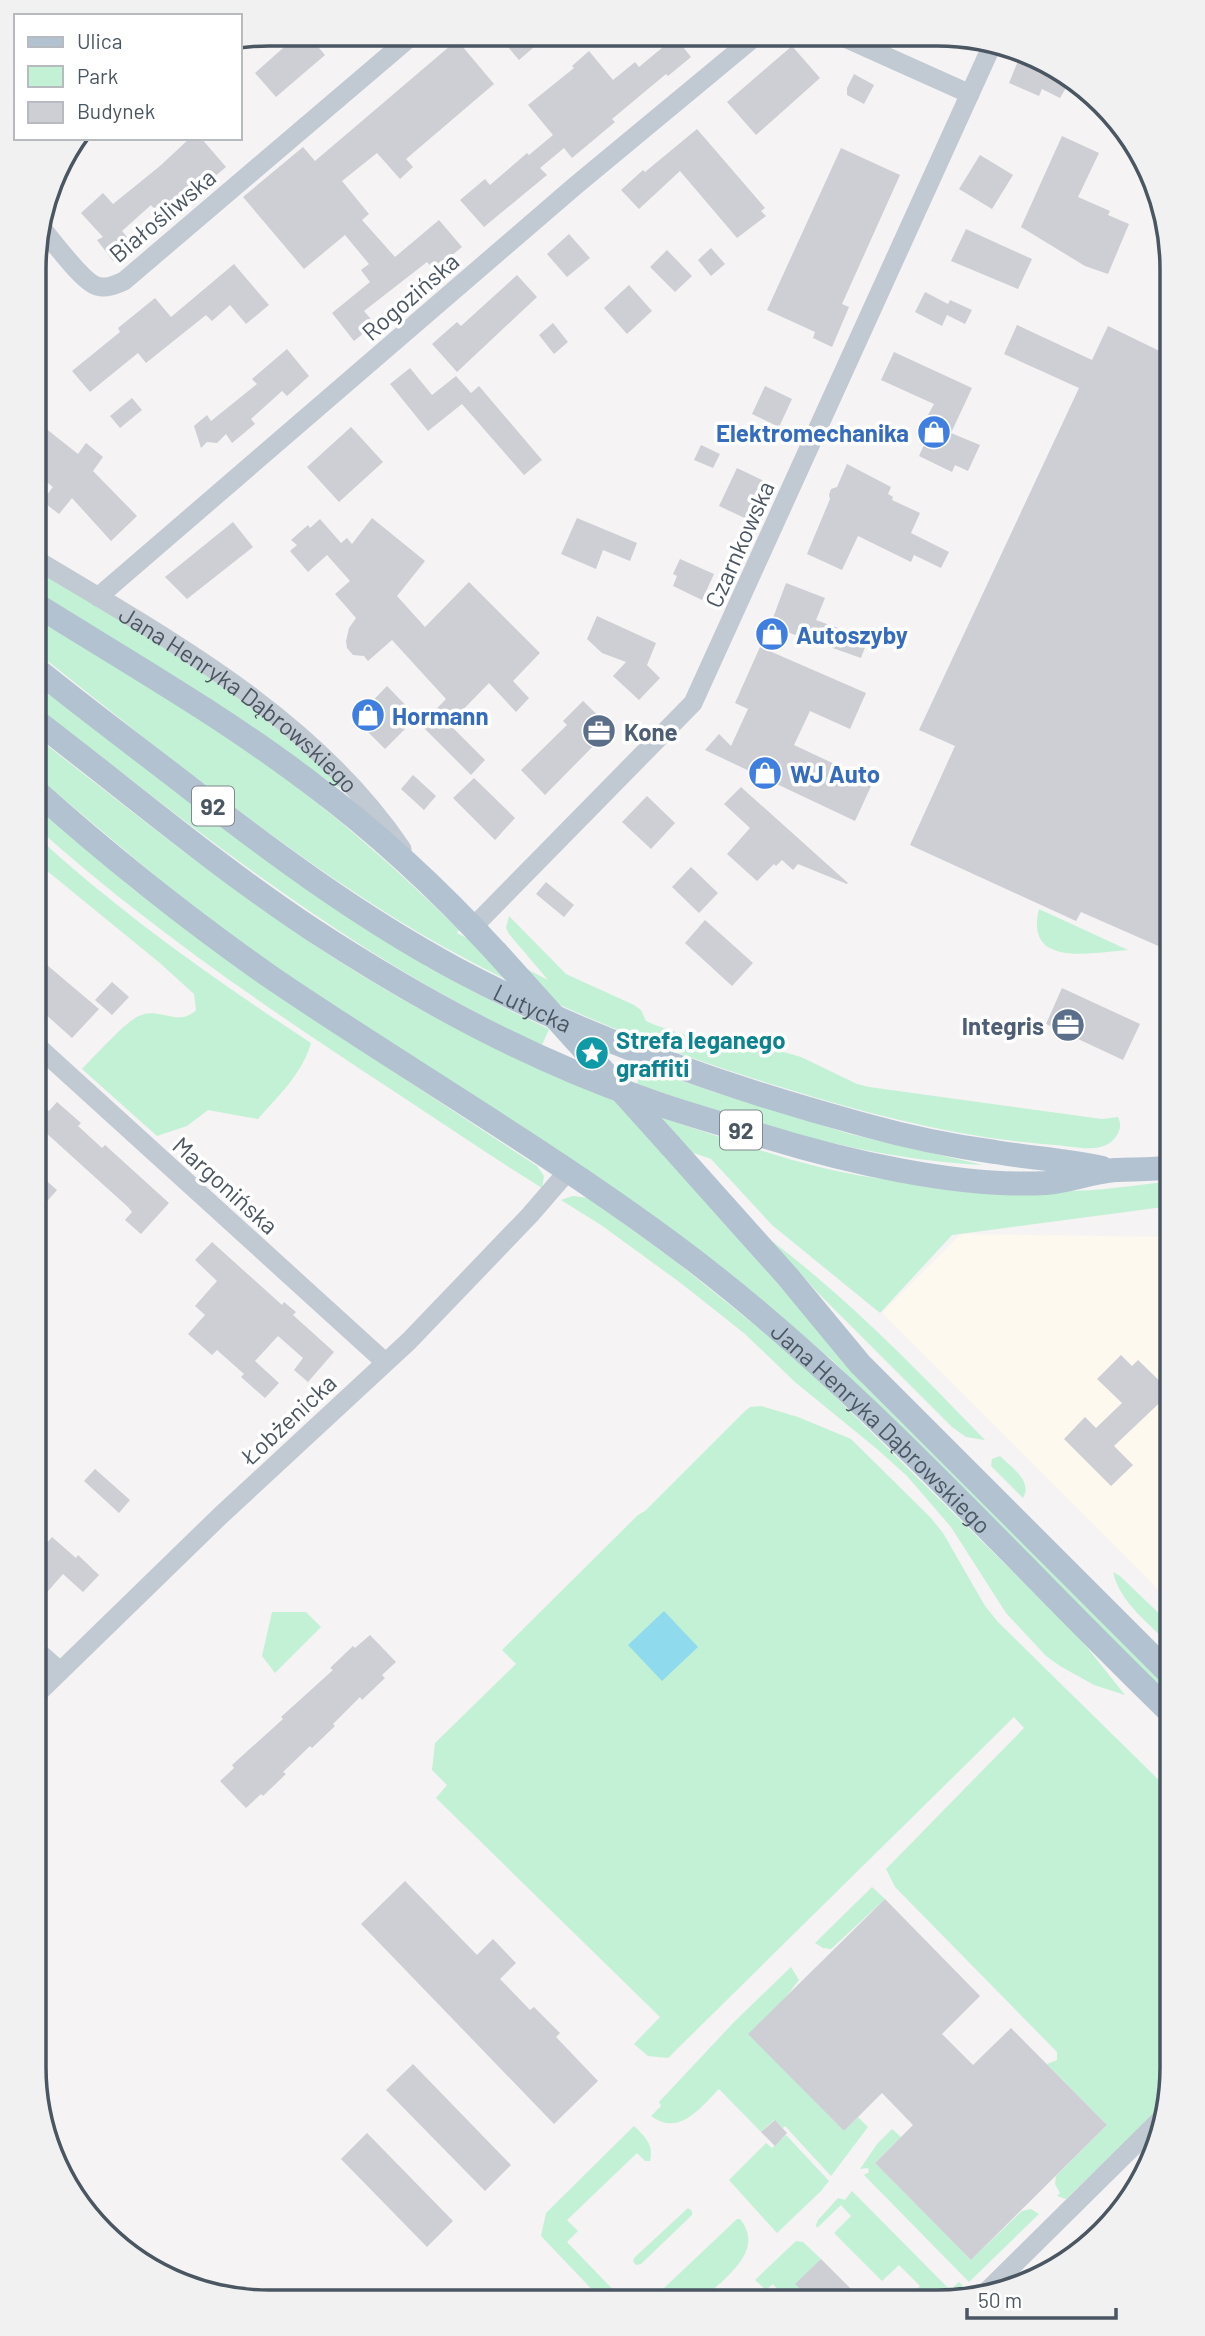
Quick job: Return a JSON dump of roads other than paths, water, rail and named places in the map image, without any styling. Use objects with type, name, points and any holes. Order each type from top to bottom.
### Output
[{"type":"main road","name":"Jana Henryka Dąbrowskiego","points":[[46,611],[256,743],[313,784],[417,870],[497,953],[670,1145],[788,1277],[860,1364],[1159,1663]]},
{"type":"main road","name":"Lutycka","points":[[46,677],[221,813],[339,898],[426,952],[529,1006],[650,1057],[778,1100],[867,1126],[964,1148],[1113,1170]]},
{"type":"main road","name":"Lutycka","points":[[46,729],[309,928],[442,1007],[515,1045],[592,1079],[665,1106],[772,1139],[906,1170],[975,1180],[1035,1183],[1113,1170],[1160,1168]]},
{"type":"main road","name":"Jana Henryka Dąbrowskiego","points":[[46,799],[159,895],[249,961],[568,1171],[697,1263],[801,1348],[1159,1701]]},
{"type":"street","name":"Białośliwska","points":[[48,235],[86,280],[97,286],[111,287],[124,281],[400,46]]},
{"type":"street","name":"Rogozińska","points":[[98,597],[575,186],[744,46]]},
{"type":"street","points":[[863,46],[970,94]]},
{"type":"street","name":"Czarnkowska","points":[[473,927],[693,703],[989,52]]},
{"type":"street","name":"Jana Henryka Dąbrowskiego","points":[[46,566],[218,672],[302,737],[356,790],[417,870]]},
{"type":"street","name":"Margonińska","points":[[46,1054],[385,1362]]},
{"type":"street","name":"Łobżenicka","points":[[46,1685],[219,1517],[409,1341],[530,1215],[568,1171]]},
{"type":"street","points":[[46,1659],[60,1671]]},
{"type":"street","points":[[996,2283],[1150,2129]]},
{"type":"water","points":[[664,1611],[698,1647],[662,1681],[628,1645]]},
{"type":"place","name":"Elektromechanika","points":[[934,432]]},
{"type":"place","name":"Autoszyby","points":[[772,634]]},
{"type":"place","name":"Hormann","points":[[368,715]]},
{"type":"place","name":"Kone","points":[[599,731]]},
{"type":"place","name":"WJ Auto","points":[[765,773]]},
{"type":"place","name":"Integris","points":[[1068,1025]]},
{"type":"place","name":"Strefa leganego graffiti","points":[[592,1053]]}]
